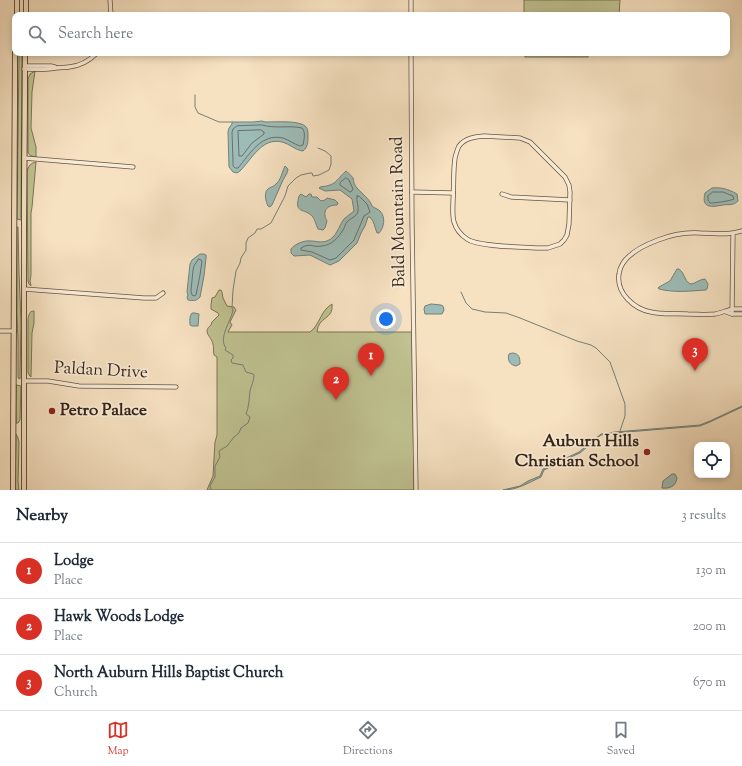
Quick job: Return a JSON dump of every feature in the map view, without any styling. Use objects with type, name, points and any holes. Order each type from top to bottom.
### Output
[{"type":"main road","points":[[17,0],[17,12]]},
{"type":"main road","points":[[26,0],[26,12]]},
{"type":"main road","points":[[13,490],[15,56]]},
{"type":"main road","points":[[24,490],[25,56]]},
{"type":"main road","points":[[14,223],[20,222],[24,226]]},
{"type":"main road","points":[[14,379],[19,383],[25,381]]},
{"type":"main road","points":[[13,427],[22,430],[24,435]]},
{"type":"street","points":[[110,0],[111,12]]},
{"type":"street","points":[[411,0],[411,12]]},
{"type":"street","points":[[24,68],[68,68],[81,64],[93,56]]},
{"type":"street","name":"Bald Mountain Road","points":[[411,56],[416,490]]},
{"type":"street","points":[[484,136],[525,140],[530,142],[565,177],[569,185],[570,200],[567,235],[560,244],[548,248],[473,242],[460,234],[454,223],[453,193],[456,152],[464,141],[469,138],[484,136]]},
{"type":"street","points":[[24,158],[132,167]]},
{"type":"street","points":[[412,192],[453,193]]},
{"type":"street","points":[[502,194],[511,197],[570,200]]},
{"type":"street","points":[[742,231],[722,235],[694,232],[677,234],[663,238],[630,255],[621,265],[618,277],[619,287],[624,296],[637,306],[647,311],[657,313],[716,314],[732,309],[742,309]]},
{"type":"street","points":[[732,314],[733,234]]},
{"type":"street","points":[[24,289],[144,298],[156,298],[163,293]]},
{"type":"street","points":[[726,312],[732,314],[742,314]]},
{"type":"street","points":[[0,331],[14,331]]},
{"type":"street","name":"Paldan Drive","points":[[25,381],[48,381],[79,386],[176,387]]},
{"type":"green space","points":[[524,0],[620,0],[619,12],[524,12]]},
{"type":"green space","points":[[19,56],[22,56],[21,220],[17,219]]},
{"type":"green space","points":[[525,56],[588,56],[588,57]]},
{"type":"green space","points":[[35,71],[32,92],[31,128],[36,147],[36,157],[28,153],[28,79],[30,74]]},
{"type":"green space","points":[[36,162],[31,213],[31,286],[28,281],[27,172],[30,165]]},
{"type":"green space","points":[[17,227],[21,322],[20,379],[18,378]]},
{"type":"green space","points":[[219,290],[222,292],[227,306],[234,307],[236,310],[230,322],[232,325],[228,332],[310,332],[316,326],[325,310],[332,304],[331,313],[320,323],[317,332],[412,332],[414,490],[207,490],[213,476],[215,442],[217,435],[217,357],[214,355],[213,344],[207,330],[219,315],[211,309],[211,305],[212,298],[215,297]]},
{"type":"green space","points":[[34,311],[31,377],[28,372],[28,319],[30,312]]},
{"type":"green space","points":[[16,385],[21,386],[20,420],[18,423],[16,423]]},
{"type":"green space","points":[[16,434],[19,442],[19,490],[15,490]]},
{"type":"water","points":[[232,122],[293,122],[303,125],[308,131],[308,142],[306,148],[303,151],[288,144],[275,141],[258,150],[240,171],[237,173],[233,172],[229,167],[228,132]]},
{"type":"water","points":[[285,166],[288,169],[287,173],[270,207],[268,206],[266,200],[266,192],[278,182]]},
{"type":"water","points":[[346,171],[352,177],[356,187],[367,198],[372,206],[382,213],[384,222],[381,231],[377,233],[372,220],[368,217],[357,243],[339,261],[330,265],[310,255],[294,256],[291,253],[291,249],[300,243],[305,241],[322,242],[333,237],[344,219],[354,211],[352,199],[340,190],[325,191],[319,188],[333,184]]},
{"type":"water","points":[[712,188],[721,188],[734,192],[737,194],[738,201],[734,204],[708,206],[704,198],[705,193]]},
{"type":"water","points":[[301,194],[306,197],[311,194],[312,197],[317,197],[321,201],[327,198],[335,200],[338,203],[337,205],[330,206],[326,210],[325,215],[327,221],[323,230],[318,229],[313,217],[310,214],[299,208],[298,202]]},
{"type":"water","points":[[200,254],[206,255],[204,276],[200,297],[192,301],[188,300],[187,297],[190,264],[192,260]]},
{"type":"water","points":[[677,269],[681,271],[690,284],[705,279],[708,284],[707,289],[671,291],[659,289],[659,287],[670,281]]},
{"type":"water","points":[[431,304],[443,306],[444,310],[442,314],[425,314],[425,306]]},
{"type":"water","points":[[192,313],[199,314],[198,326],[190,325]]},
{"type":"water","points":[[512,353],[518,355],[519,358],[520,364],[516,366],[512,365],[509,360],[508,356]]},
{"type":"water","points":[[742,406],[700,426],[601,435],[580,453],[544,470],[541,477],[527,484],[508,490],[503,490],[520,486],[540,476],[543,469],[579,452],[601,434],[700,425]]},
{"type":"water","points":[[672,474],[675,474],[677,478],[674,485],[668,488],[662,488],[663,481]]},
{"type":"waterway","points":[[195,95],[195,107],[198,113],[219,122],[232,122]]},
{"type":"waterway","points":[[211,490],[210,486],[215,477],[215,466],[220,457],[219,451],[227,446],[239,433],[241,428],[248,423],[250,417],[246,414],[254,375],[246,372],[243,365],[232,363],[231,360],[233,355],[225,350],[226,348],[223,339],[233,310],[233,290],[236,271],[246,250],[248,238],[255,233],[257,229],[261,229],[271,223],[285,196],[288,186],[301,175],[310,173],[312,173],[313,176],[319,175],[329,170],[331,156],[318,148]]},
{"type":"waterway","points":[[461,292],[466,303],[472,309],[485,312],[506,313],[596,348],[610,362],[625,404],[625,416],[620,431]]},
{"type":"place","name":"North Auburn Hills Baptist Church","points":[[695,371]]},
{"type":"place","name":"Lodge","points":[[371,376]]},
{"type":"place","name":"Hawk Woods Lodge","points":[[336,400]]},
{"type":"place","name":"Petro Palace","points":[[52,411]]},
{"type":"place","name":"Auburn Hills Christian School","points":[[647,452]]}]
